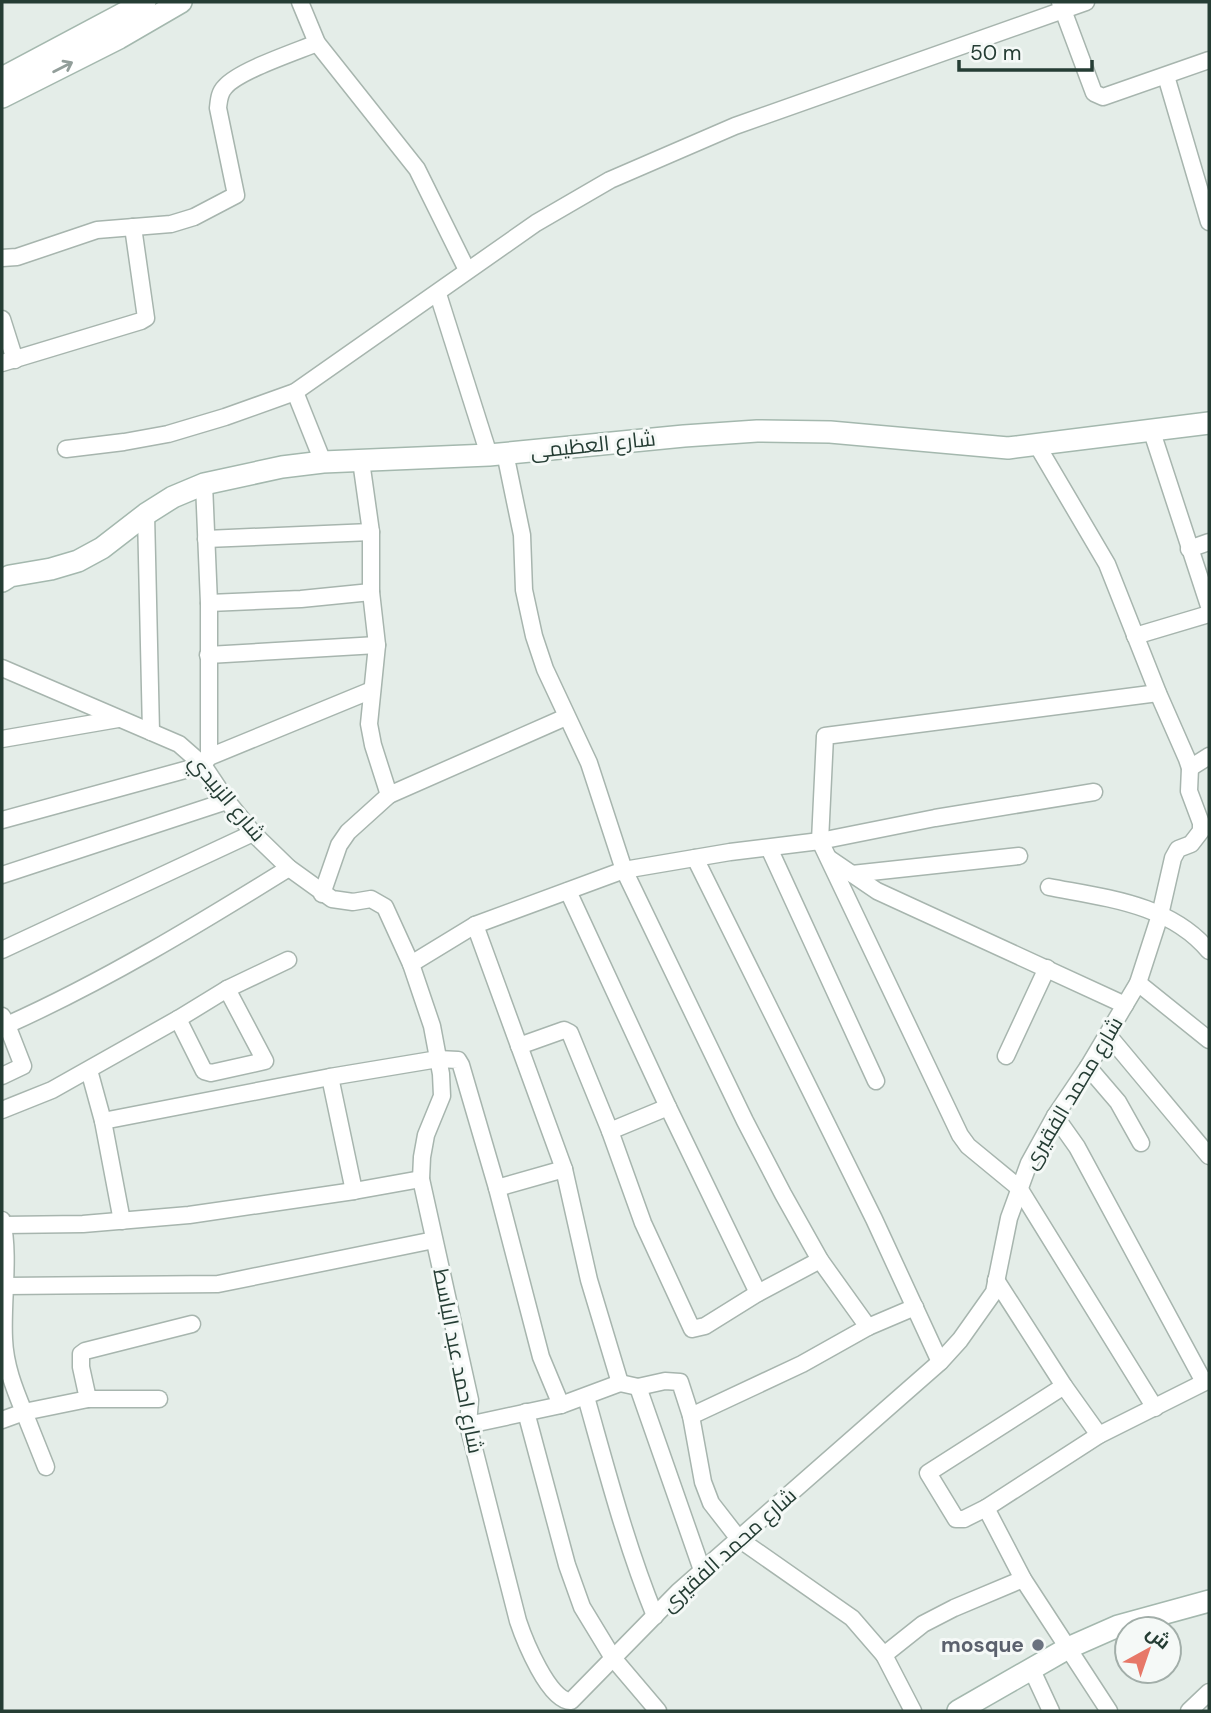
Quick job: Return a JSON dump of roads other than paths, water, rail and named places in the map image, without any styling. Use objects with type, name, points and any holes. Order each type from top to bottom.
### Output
[{"type":"street","points":[[2,78],[145,2]]},
{"type":"street","points":[[2,97],[119,38],[181,2]]},
{"type":"street","points":[[300,2],[317,43],[417,169],[467,271]]},
{"type":"street","points":[[66,449],[168,434],[295,392],[571,201],[610,180],[735,126],[1062,6],[1086,2]]},
{"type":"street","points":[[1062,6],[1094,93],[1098,96],[1103,97],[1209,60]]},
{"type":"street","points":[[2,258],[17,257],[97,230],[171,224],[194,217],[236,195],[218,108],[224,87],[236,77],[317,43]]},
{"type":"street","points":[[1166,76],[1209,222]]},
{"type":"street","points":[[2,319],[8,362],[146,318],[132,227]]},
{"type":"street","points":[[438,293],[497,454],[522,536],[524,590],[534,636],[545,669],[589,763],[624,870],[745,1122],[820,1260],[868,1327]]},
{"type":"street","points":[[295,392],[323,462]]},
{"type":"street","name":"شارع العظيمى","points":[[2,581],[10,576],[78,561],[103,548],[146,514],[173,497],[204,484],[282,467],[323,462],[497,454],[684,436],[757,432],[831,432],[1008,448],[1209,423]]},
{"type":"street","points":[[1152,429],[1209,606]]},
{"type":"street","name":"شارع محمد الفقيرى","points":[[571,1701],[702,1570],[940,1362],[977,1318],[994,1292],[1004,1239],[1029,1163],[1055,1115],[1088,1067],[1138,984],[1160,915],[1175,853],[1203,838],[1201,822],[1189,791],[1190,768],[1107,564],[1037,445]]},
{"type":"street","points":[[361,461],[370,532],[371,592],[377,645],[369,724],[389,795]]},
{"type":"street","points":[[204,484],[209,603],[206,761]]},
{"type":"street","points":[[146,514],[151,732]]},
{"type":"street","points":[[206,539],[370,532]]},
{"type":"street","points":[[1189,549],[1209,542]]},
{"type":"street","points":[[209,603],[302,599],[371,592]]},
{"type":"street","points":[[1135,636],[1209,614]]},
{"type":"street","points":[[208,655],[377,645]]},
{"type":"street","name":"شارع الزبيدي","points":[[6,673],[179,744],[206,761],[227,802],[253,833],[289,868],[322,894],[342,902],[363,899],[379,901],[385,907],[411,964]]},
{"type":"street","points":[[2,820],[206,761],[372,690]]},
{"type":"street","points":[[1155,1408],[1019,1188],[968,1146],[960,1135],[820,841],[825,736],[1158,693]]},
{"type":"street","points":[[322,894],[339,845],[348,832],[389,795],[566,717]]},
{"type":"street","points":[[2,739],[118,719]]},
{"type":"street","points":[[1190,768],[1209,756]]},
{"type":"street","points":[[411,964],[475,925],[624,870],[820,841],[935,818],[1094,792]]},
{"type":"street","points":[[2,874],[227,802]]},
{"type":"street","points":[[2,950],[253,833]]},
{"type":"street","points":[[769,848],[876,1081]]},
{"type":"street","points":[[852,874],[1019,856]]},
{"type":"street","points":[[695,858],[874,1219],[940,1362]]},
{"type":"street","points":[[829,859],[877,891],[1125,1005]]},
{"type":"street","points":[[2,1076],[23,1066],[4,1021],[69,998],[196,926],[289,868]]},
{"type":"street","points":[[1049,887],[1126,901],[1180,925],[1209,951]]},
{"type":"street","points":[[568,891],[758,1293]]},
{"type":"street","points":[[475,925],[564,1169],[589,1280],[620,1383]]},
{"type":"street","points":[[2,1110],[52,1090],[227,989],[288,960]]},
{"type":"street","name":"شارع احمد عبد الباسط","points":[[411,964],[429,1016],[443,1085],[442,1096],[426,1135],[421,1179],[470,1400],[468,1424],[517,1621],[525,1642],[547,1680],[561,1698],[567,1702],[571,1701]]},
{"type":"street","points":[[1006,1056],[1047,968]]},
{"type":"street","points":[[1138,984],[1205,1029]]},
{"type":"street","points":[[178,1019],[204,1071],[211,1073],[265,1061],[227,989]]},
{"type":"street","points":[[519,1046],[564,1030],[570,1033],[639,1212],[690,1327],[696,1330],[705,1326],[758,1293],[820,1260]]},
{"type":"street","points":[[1108,1035],[1209,1156]]},
{"type":"street","points":[[103,1121],[330,1077],[438,1059],[458,1060],[497,1188],[541,1357],[561,1405]]},
{"type":"street","points":[[1088,1067],[1118,1102],[1141,1143]]},
{"type":"street","points":[[89,1070],[103,1121],[122,1221]]},
{"type":"street","points":[[330,1077],[354,1191]]},
{"type":"street","points":[[610,1131],[668,1107]]},
{"type":"street","points":[[1055,1115],[1084,1158],[1207,1381],[1099,1435],[986,1508],[964,1519],[956,1519],[928,1473],[1064,1387]]},
{"type":"street","points":[[497,1188],[564,1169]]},
{"type":"street","points":[[46,1467],[12,1382],[7,1361],[4,1339],[2,1222],[83,1224],[189,1215],[421,1179]]},
{"type":"street","points":[[5,1286],[218,1284],[434,1240]]},
{"type":"street","points":[[996,1280],[1064,1387],[1099,1435]]},
{"type":"street","points":[[691,1416],[802,1364],[868,1327],[915,1307]]},
{"type":"street","points":[[88,1399],[80,1357],[85,1351],[192,1324]]},
{"type":"street","points":[[468,1424],[561,1405],[620,1383],[638,1387],[665,1381],[680,1382],[691,1416],[703,1482],[711,1503],[739,1539],[852,1618],[884,1655],[913,1711]]},
{"type":"street","points":[[638,1387],[702,1570]]},
{"type":"street","points":[[586,1397],[623,1528],[655,1616]]},
{"type":"street","points":[[2,1420],[24,1412],[88,1399],[159,1399]]},
{"type":"street","points":[[526,1412],[567,1565],[582,1607],[613,1658],[658,1711]]},
{"type":"street","points":[[986,1508],[1023,1579],[1109,1711]]},
{"type":"street","points":[[884,1655],[923,1625],[954,1608],[1023,1579]]},
{"type":"street","points":[[958,1711],[1068,1648],[1118,1626],[1209,1601]]},
{"type":"street","points":[[1031,1668],[1051,1711]]},
{"type":"street","points":[[1189,1711],[1209,1692]]},
{"type":"place","name":"mosque","points":[[1038,1645]]}]
